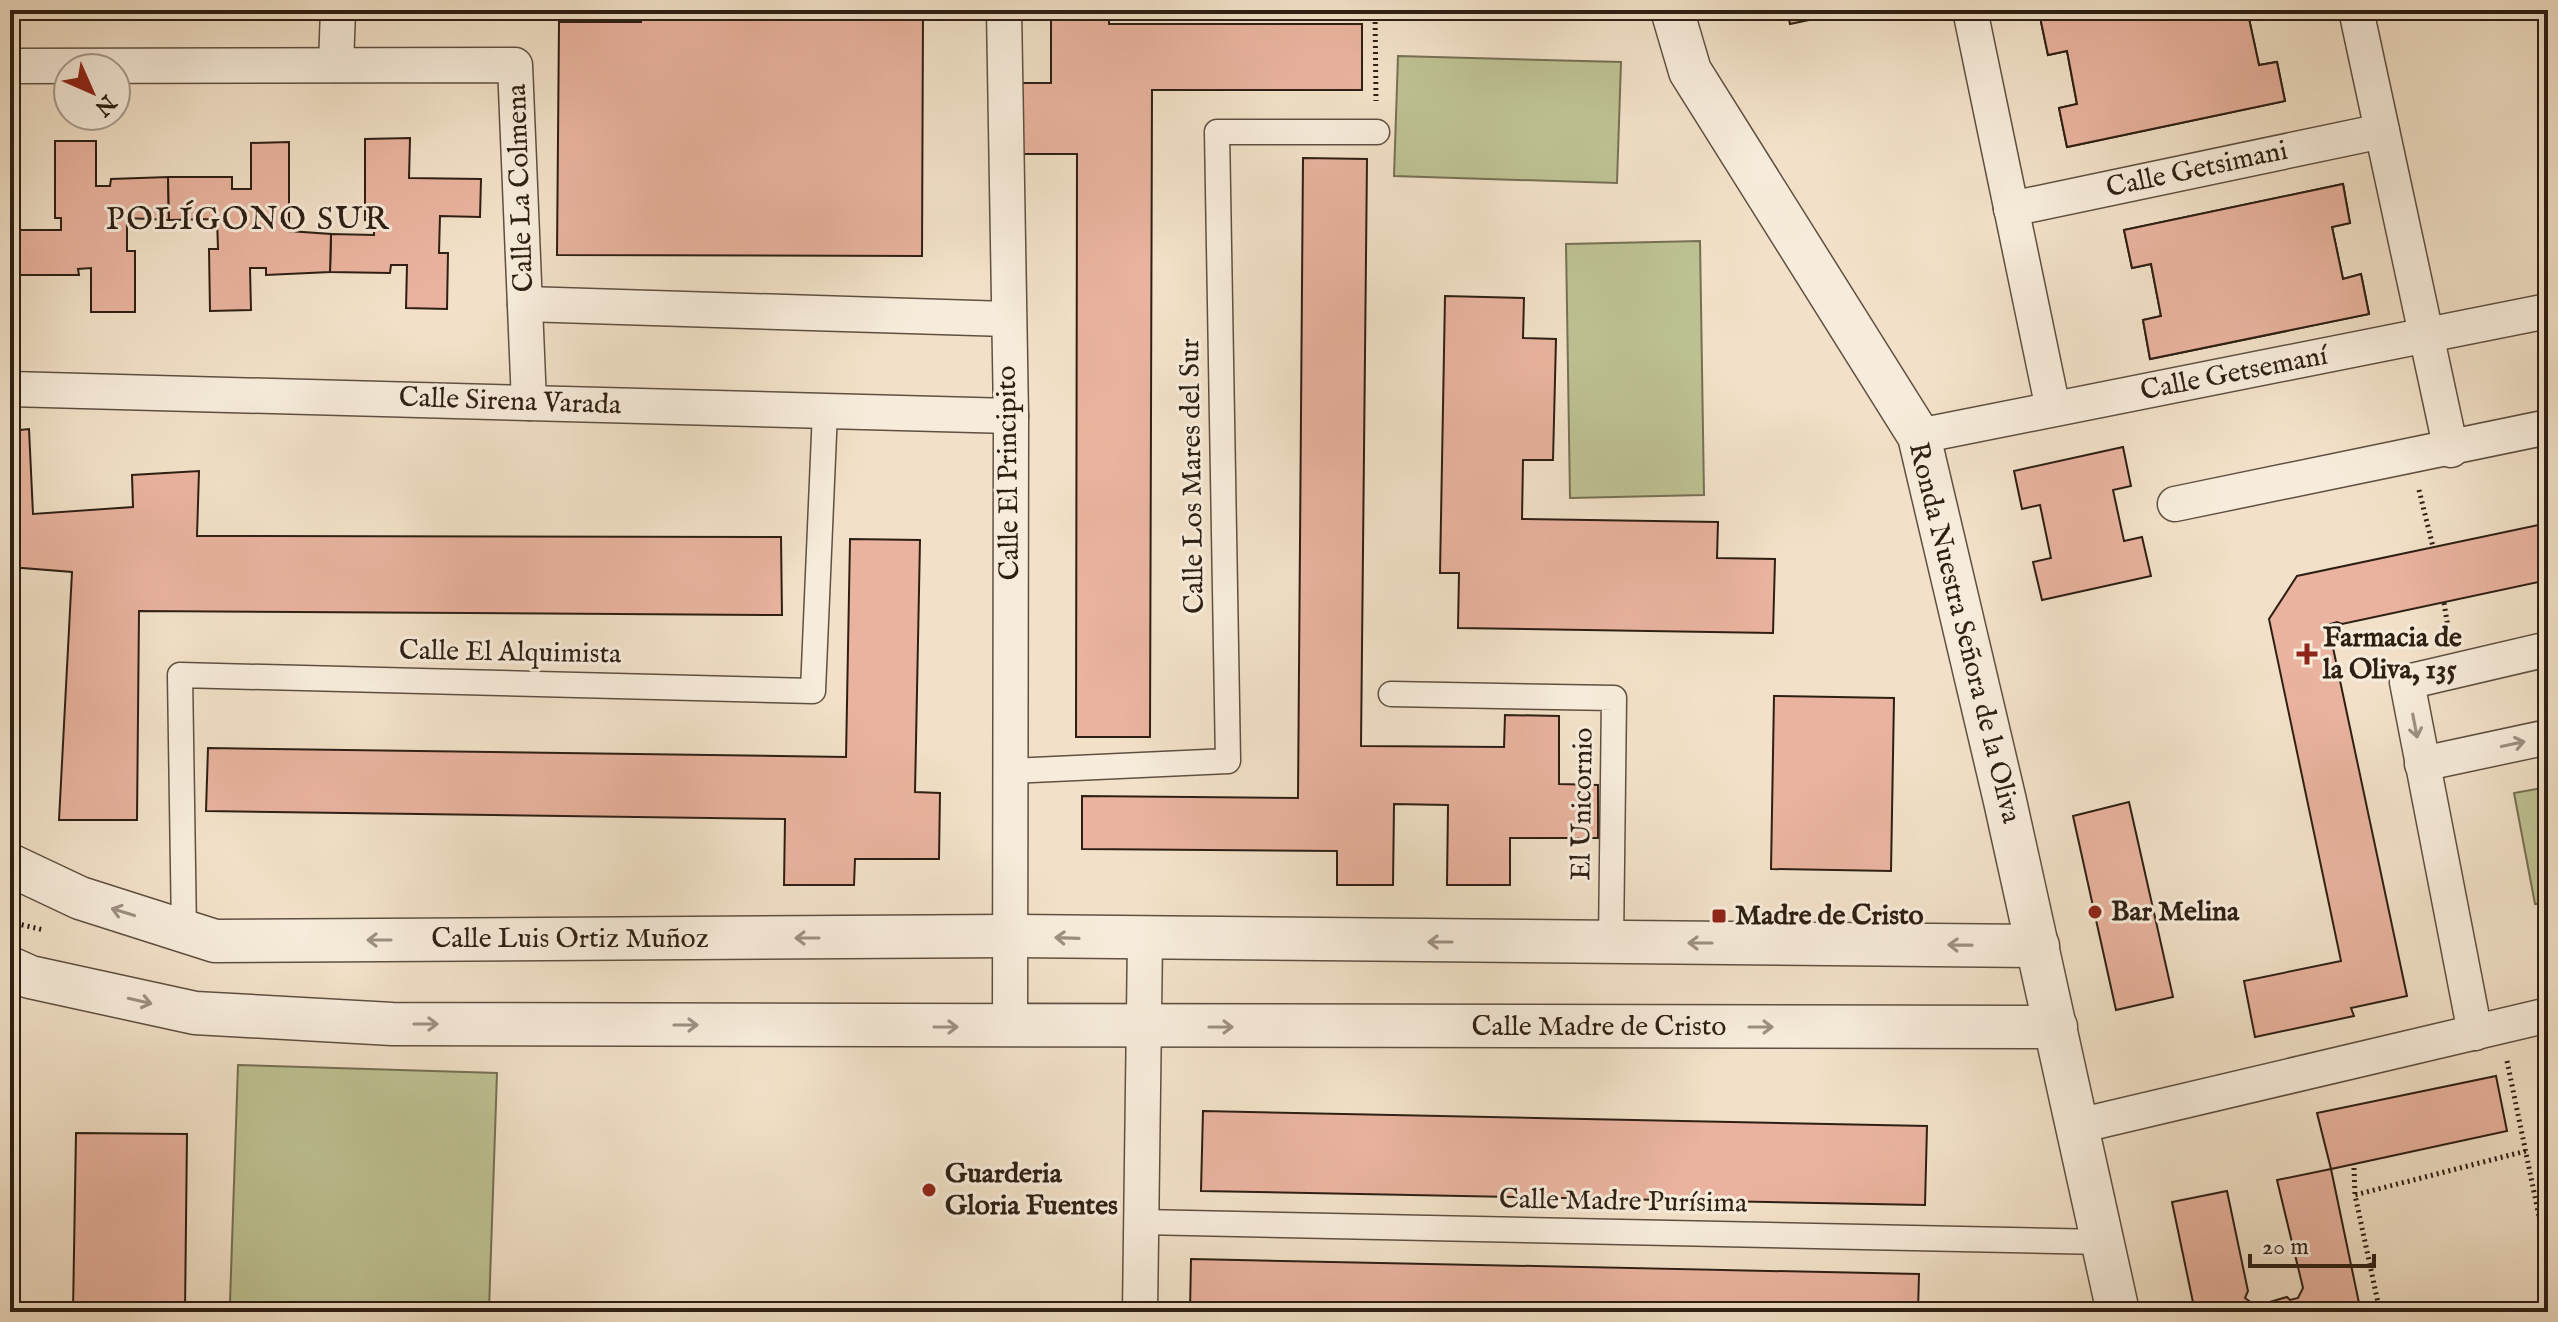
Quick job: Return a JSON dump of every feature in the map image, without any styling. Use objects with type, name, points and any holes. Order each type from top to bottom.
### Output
[{"type":"street","points":[[10,66],[336,65],[338,10]]},
{"type":"street","name":"Calle El Principito","points":[[1004,10],[1011,416],[1010,1027]]},
{"type":"street","name":"Ronda Nuestra Señora de la Oliva","points":[[1672,10],[1690,71],[1919,436],[2038,946],[2118,1312]]},
{"type":"street","points":[[1970,10],[2053,409]]},
{"type":"street","points":[[2356,10],[2451,450]]},
{"type":"street","name":"Calle La Colmena","points":[[336,65],[515,65],[529,403]]},
{"type":"street","name":"Calle Getsimani","points":[[2011,209],[2382,131]]},
{"type":"street","name":"Calle Los Mares del Sur","points":[[1010,771],[1228,761],[1217,132],[1377,132]]},
{"type":"street","points":[[525,304],[1007,319]]},
{"type":"street","name":"Calle Getsemaní","points":[[1919,436],[2548,311]]},
{"type":"street","name":"Calle Sirena Varada","points":[[10,389],[1011,416]]},
{"type":"street","name":"Calle El Alquimista","points":[[184,931],[180,675],[813,691],[825,411]]},
{"type":"street","points":[[2175,504],[2451,450],[2548,427]]},
{"type":"street","points":[[2487,1030],[2422,764],[2407,682],[2548,649]]},
{"type":"street","name":"El Unicornio","points":[[1391,694],[1614,698],[1611,943]]},
{"type":"street","points":[[2422,764],[2548,737]]},
{"type":"street","name":"Calle Luis Ortiz Muñoz","points":[[10,865],[80,898],[215,941],[1010,936],[1145,940]]},
{"type":"street","points":[[1140,1312],[1145,940],[2038,946]]},
{"type":"street","points":[[10,968],[30,977],[195,1013],[392,1024],[1143,1027]]},
{"type":"street","points":[[2078,1126],[2548,1015]]},
{"type":"street","name":"Calle Madre de Cristo","points":[[1143,1027],[2056,1027]]},
{"type":"street","name":"Calle Madre Purísima","points":[[1141,1222],[2103,1242]]},
{"type":"path","points":[[1375,10],[1377,132]]},
{"type":"path","points":[[2411,457],[2433,547]]},
{"type":"path","points":[[2487,1030],[2526,1151],[2548,1260]]},
{"type":"path","points":[[2355,1195],[2526,1151]]},
{"type":"path","points":[[2354,1168],[2355,1195],[2380,1312]]},
{"type":"path","points":[[2537,1312],[2548,1309]]},
{"type":"green space","points":[[1398,56],[1621,62],[1617,183],[1394,176]]},
{"type":"green space","points":[[1700,241],[1704,495],[1570,498],[1566,244]]},
{"type":"green space","points":[[2548,787],[2548,902],[2535,904],[2514,793]]},
{"type":"green space","points":[[238,1065],[497,1073],[489,1310],[230,1302]]},
{"type":"building","points":[[641,10],[923,11],[922,256],[557,255],[559,22],[641,22]]},
{"type":"building","points":[[1051,10],[1109,10],[1109,24],[1362,24],[1362,90],[1152,90],[1150,737],[1076,737],[1077,154],[1019,154],[1019,83],[1051,83]]},
{"type":"building","points":[[1787,10],[1856,10],[1790,24]]},
{"type":"building","points":[[2072,10],[2266,10],[2248,14],[2259,65],[2277,62],[2285,101],[2067,147],[2059,108],[2077,104],[2067,51],[2048,55],[2040,17]],"holes":[[[2174,29],[2178,47],[2196,44],[2199,60],[2182,64],[2186,81],[2150,89],[2146,71],[2130,74],[2127,58],[2143,55],[2139,36]]]},
{"type":"building","points":[[2072,10],[2266,10],[2248,14],[2259,65],[2277,62],[2285,101],[2067,147],[2059,108],[2077,104],[2067,51],[2048,55],[2040,17]]},
{"type":"building","points":[[410,138],[409,178],[481,179],[480,217],[440,216],[439,253],[448,253],[447,309],[406,308],[407,265],[391,265],[390,273],[330,272],[331,234],[374,235],[374,221],[365,220],[365,139]]},
{"type":"building","points":[[55,141],[96,141],[96,186],[110,186],[111,179],[168,177],[169,220],[127,218],[127,251],[135,251],[135,312],[91,312],[91,268],[78,269],[79,275],[17,275],[17,230],[61,230],[61,218],[55,218]]},
{"type":"building","points":[[289,142],[289,231],[331,234],[330,272],[266,275],[266,268],[250,268],[251,310],[210,311],[209,249],[218,249],[217,219],[169,220],[168,177],[232,177],[232,189],[251,189],[251,143]]},
{"type":"building","points":[[1303,158],[1367,159],[1361,746],[1504,747],[1505,715],[1559,716],[1559,784],[1598,785],[1598,838],[1510,838],[1510,885],[1447,885],[1448,805],[1394,804],[1393,885],[1337,885],[1337,851],[1082,849],[1082,796],[1298,798]]},
{"type":"building","points":[[2343,184],[2350,223],[2332,227],[2343,279],[2361,274],[2369,314],[2150,359],[2143,320],[2161,316],[2151,264],[2132,268],[2124,230]],"holes":[[[2258,242],[2261,260],[2280,256],[2283,273],[2267,277],[2270,295],[2234,302],[2230,284],[2214,287],[2210,271],[2227,268],[2223,249]]]},
{"type":"building","points":[[2343,184],[2350,223],[2332,227],[2343,279],[2361,274],[2369,314],[2150,359],[2143,320],[2161,316],[2151,264],[2132,268],[2124,230]]},
{"type":"building","points":[[10,230],[17,230],[17,275],[10,275]]},
{"type":"building","points":[[1445,296],[1524,298],[1523,338],[1556,339],[1553,460],[1523,460],[1522,519],[1718,522],[1717,558],[1775,559],[1773,633],[1458,628],[1459,573],[1440,573]]},
{"type":"building","points":[[29,429],[33,514],[133,507],[132,475],[199,471],[197,536],[781,537],[782,615],[139,611],[137,820],[59,820],[72,572],[10,567],[10,431]]},
{"type":"building","points":[[2123,447],[2131,486],[2113,490],[2124,541],[2142,537],[2151,576],[2042,600],[2033,562],[2051,558],[2040,505],[2022,509],[2014,471]]},
{"type":"building","points":[[2548,523],[2548,580],[2342,624],[2337,622],[2330,624],[2325,632],[2332,643],[2407,996],[2351,1008],[2354,1016],[2255,1037],[2244,981],[2341,961],[2269,619],[2297,576]]},
{"type":"building","points":[[850,539],[920,540],[915,792],[940,793],[939,859],[855,859],[854,885],[784,885],[785,819],[206,811],[208,748],[846,757]]},
{"type":"building","points":[[1774,696],[1894,698],[1891,871],[1771,869]]},
{"type":"building","points":[[2129,802],[2173,997],[2116,1010],[2073,816]]},
{"type":"building","points":[[2496,1076],[2507,1131],[2331,1169],[2317,1113]]},
{"type":"building","points":[[1203,1111],[1927,1126],[1925,1205],[1201,1191]]},
{"type":"building","points":[[76,1133],[187,1134],[185,1312],[73,1312]]},
{"type":"building","points":[[2331,1169],[2359,1303],[2353,1312],[2195,1312],[2172,1202],[2227,1191],[2248,1291],[2245,1298],[2256,1306],[2287,1297],[2290,1300],[2298,1298],[2303,1288],[2277,1180]]},
{"type":"building","points":[[1191,1259],[1919,1274],[1918,1312],[1190,1312]]},
{"type":"place","name":"Farmacia de la Oliva, 135","points":[[2307,654]]},
{"type":"place","name":"Bar Melina","points":[[2095,912]]},
{"type":"place","name":"Madre de Cristo","points":[[1719,916]]},
{"type":"place","name":"Guarderia Gloria Fuentes","points":[[929,1190]]},
{"type":"district","name":"POLÍGONO SUR","points":[[248,220]]}]
